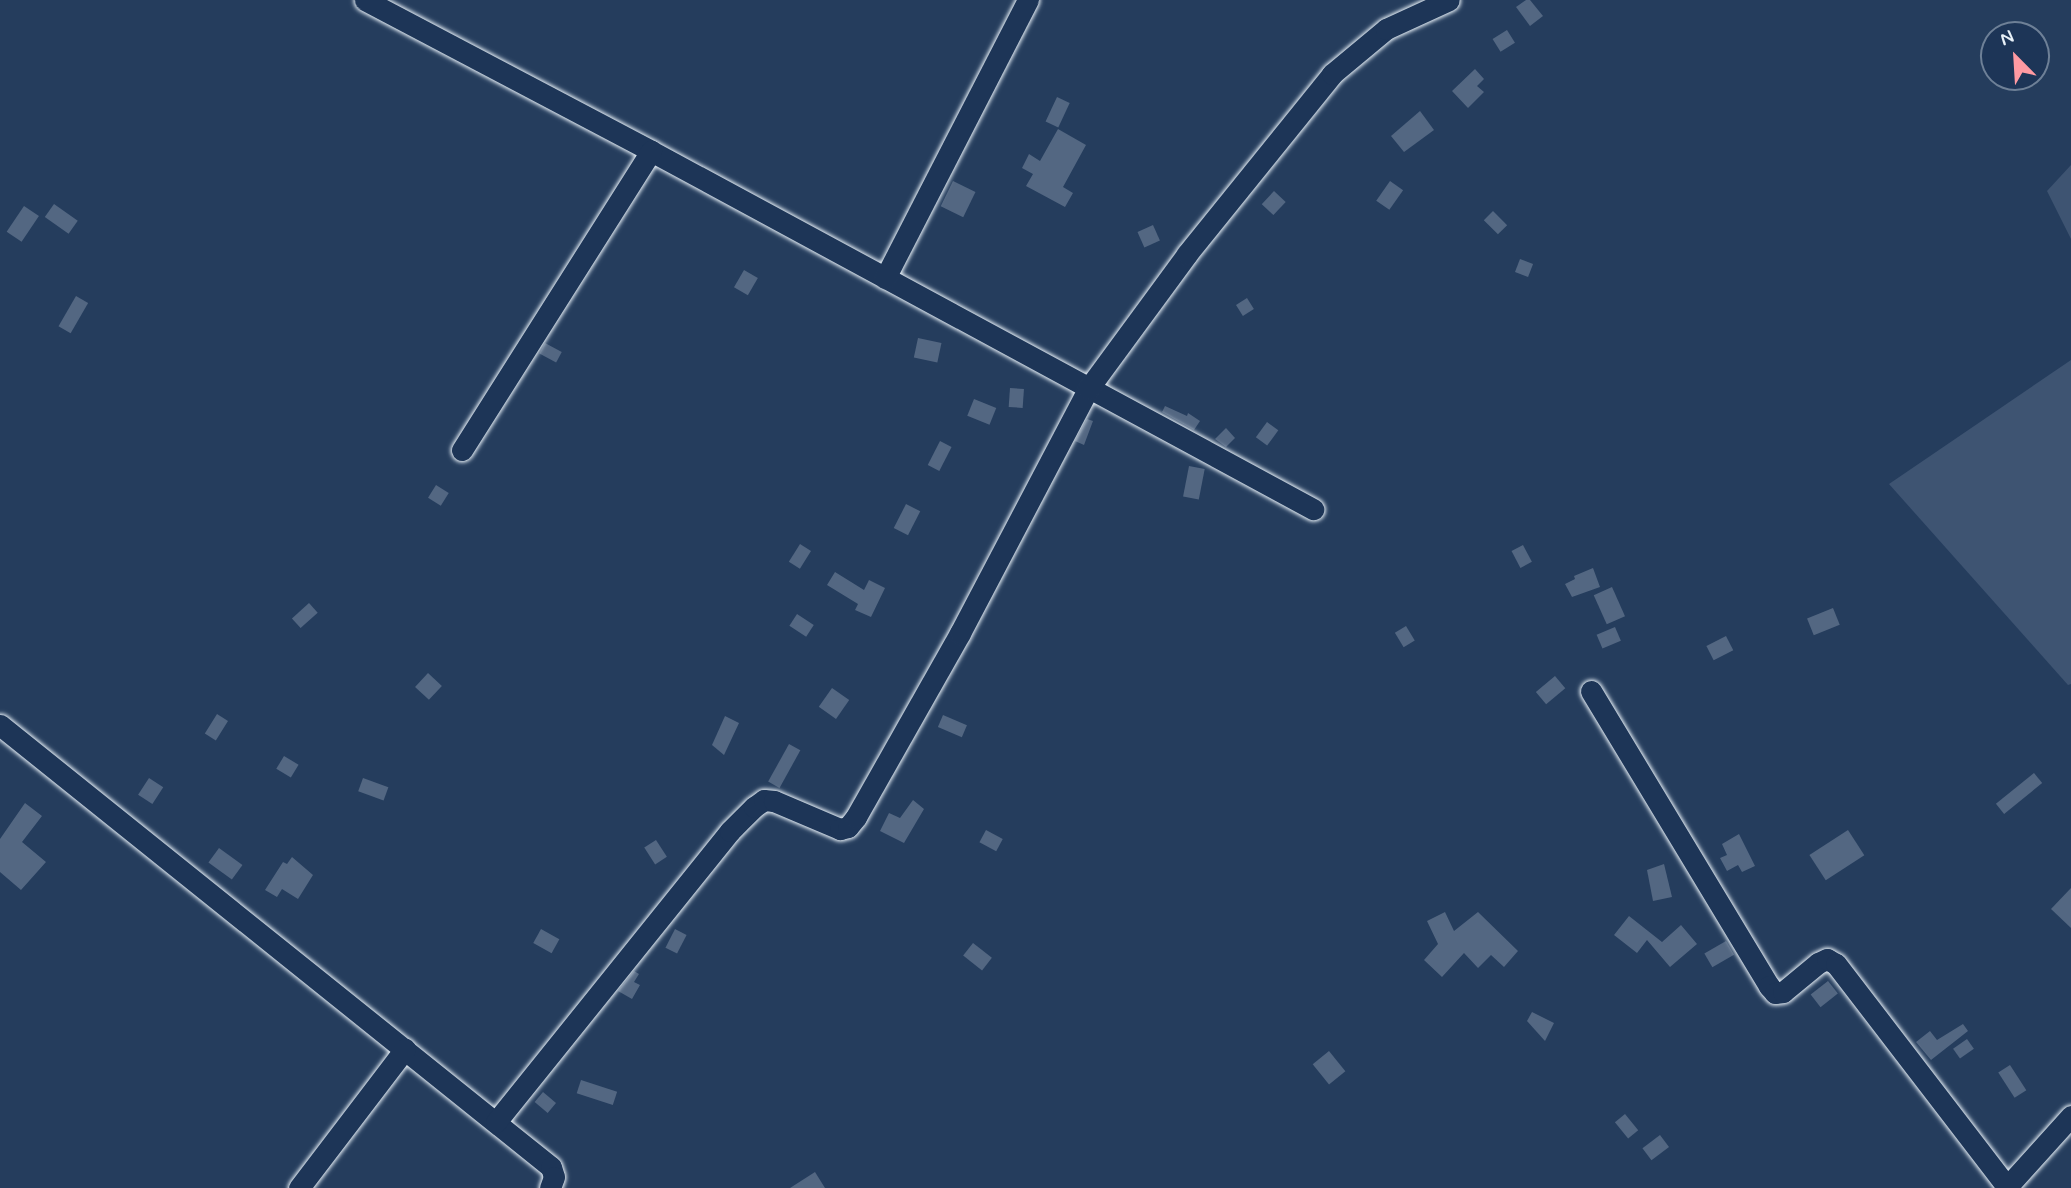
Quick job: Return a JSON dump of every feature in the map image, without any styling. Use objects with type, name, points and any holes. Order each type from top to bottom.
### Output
[{"type":"street","points":[[365,0],[651,151],[1313,509]]},
{"type":"street","points":[[885,278],[1028,0]]},
{"type":"street","points":[[496,1122],[730,831],[754,807],[764,800],[774,801],[840,828],[848,827],[960,633],[1088,389],[1187,254],[1332,74],[1387,29],[1449,0]]},
{"type":"street","points":[[462,450],[651,151]]},
{"type":"street","points":[[1591,691],[1775,993],[1783,992],[1818,963],[1827,959],[1836,964],[2007,1188],[2071,1116]]},
{"type":"street","points":[[0,725],[551,1167],[554,1177],[550,1188]]},
{"type":"street","points":[[299,1188],[405,1049]]},
{"type":"shaded area","points":[[2071,165],[2071,239],[2047,191]]},
{"type":"shaded area","points":[[2071,360],[2071,684],[2068,685],[1889,484]]},
{"type":"building","points":[[1530,0],[1543,16],[1530,26],[1516,7]]},
{"type":"building","points":[[1507,30],[1515,43],[1501,52],[1493,39]]},
{"type":"building","points":[[1475,69],[1484,79],[1477,86],[1484,92],[1468,108],[1452,91]]},
{"type":"building","points":[[1057,97],[1070,103],[1058,127],[1046,121]]},
{"type":"building","points":[[1420,111],[1434,130],[1404,152],[1391,136]]},
{"type":"building","points":[[1058,129],[1086,145],[1063,187],[1073,193],[1065,207],[1026,186],[1033,174],[1022,168],[1029,154],[1040,161]]},
{"type":"building","points":[[953,181],[975,192],[963,217],[941,206]]},
{"type":"building","points":[[1390,181],[1403,190],[1389,210],[1376,201]]},
{"type":"building","points":[[1274,191],[1286,202],[1273,215],[1262,204]]},
{"type":"building","points":[[54,204],[78,221],[69,234],[45,217]]},
{"type":"building","points":[[24,206],[39,216],[22,242],[7,232]]},
{"type":"building","points":[[1493,211],[1507,225],[1498,234],[1484,220]]},
{"type":"building","points":[[1153,225],[1160,241],[1144,247],[1137,232]]},
{"type":"building","points":[[1520,259],[1533,264],[1528,277],[1515,272]]},
{"type":"building","points":[[744,270],[758,278],[748,295],[734,287]]},
{"type":"building","points":[[76,296],[88,303],[71,333],[58,326]]},
{"type":"building","points":[[1247,298],[1254,309],[1243,316],[1236,305]]},
{"type":"building","points":[[918,338],[941,343],[937,363],[914,358]]},
{"type":"building","points":[[545,343],[562,352],[556,363],[539,354]]},
{"type":"building","points":[[1010,388],[1024,389],[1023,408],[1009,407]]},
{"type":"building","points":[[974,399],[996,408],[990,425],[967,416]]},
{"type":"building","points":[[1165,406],[1187,416],[1188,413],[1200,421],[1194,430],[1162,412]]},
{"type":"building","points":[[1087,419],[1093,421],[1084,445],[1075,441]]},
{"type":"building","points":[[1267,422],[1278,430],[1267,446],[1256,437]]},
{"type":"building","points":[[1226,428],[1235,438],[1226,447],[1215,439]]},
{"type":"building","points":[[940,441],[952,447],[939,471],[928,465]]},
{"type":"building","points":[[1189,466],[1205,469],[1199,499],[1183,496]]},
{"type":"building","points":[[436,485],[449,493],[441,506],[428,498]]},
{"type":"building","points":[[906,504],[920,511],[908,535],[894,528]]},
{"type":"building","points":[[800,544],[811,551],[800,569],[789,562]]},
{"type":"building","points":[[1523,545],[1532,562],[1520,568],[1512,551]]},
{"type":"building","points":[[1593,568],[1600,587],[1572,597],[1565,584],[1575,579],[1574,576]]},
{"type":"building","points":[[835,572],[864,590],[869,580],[885,588],[871,617],[855,610],[858,604],[827,585]]},
{"type":"building","points":[[1612,587],[1625,616],[1607,624],[1594,595]]},
{"type":"building","points":[[309,603],[318,613],[301,628],[292,618]]},
{"type":"building","points":[[1833,608],[1840,625],[1814,635],[1807,618]]},
{"type":"building","points":[[797,614],[814,625],[806,637],[789,626]]},
{"type":"building","points":[[1406,626],[1415,641],[1404,647],[1395,633]]},
{"type":"building","points":[[1615,627],[1621,641],[1602,649],[1597,635]]},
{"type":"building","points":[[1726,636],[1733,650],[1714,660],[1706,646]]},
{"type":"building","points":[[428,673],[442,686],[429,700],[415,687]]},
{"type":"building","points":[[1555,676],[1565,688],[1546,704],[1536,692]]},
{"type":"building","points":[[832,688],[849,700],[836,719],[819,707]]},
{"type":"building","points":[[217,714],[228,721],[216,740],[205,734]]},
{"type":"building","points":[[943,715],[967,725],[962,737],[938,727]]},
{"type":"building","points":[[725,716],[739,723],[724,755],[712,745]]},
{"type":"building","points":[[789,744],[800,750],[780,788],[768,782]]},
{"type":"building","points":[[284,756],[299,765],[291,778],[276,769]]},
{"type":"building","points":[[2034,773],[2042,783],[2004,814],[1996,804]]},
{"type":"building","points":[[149,778],[163,787],[152,804],[138,795]]},
{"type":"building","points":[[363,778],[388,787],[384,800],[358,791]]},
{"type":"building","points":[[913,800],[924,809],[904,843],[880,831],[889,813],[900,818]]},
{"type":"building","points":[[25,803],[42,816],[22,842],[46,862],[21,890],[0,872],[0,839]]},
{"type":"building","points":[[986,830],[1003,839],[996,851],[979,842]]},
{"type":"building","points":[[1848,830],[1864,855],[1826,880],[1809,855]]},
{"type":"building","points":[[1739,834],[1755,866],[1742,872],[1738,865],[1727,871],[1720,858],[1727,855],[1722,844]]},
{"type":"building","points":[[656,840],[667,857],[655,864],[644,848]]},
{"type":"building","points":[[219,848],[242,865],[232,880],[208,863]]},
{"type":"building","points":[[292,857],[313,875],[298,899],[282,889],[277,897],[265,890],[283,862],[287,864]]},
{"type":"building","points":[[1664,864],[1672,897],[1653,901],[1647,870]]},
{"type":"building","points":[[2071,888],[2071,928],[2051,909]]},
{"type":"building","points":[[1445,912],[1454,931],[1478,912],[1518,951],[1504,967],[1491,955],[1478,968],[1464,953],[1442,977],[1424,960],[1438,944],[1427,921]]},
{"type":"building","points":[[1629,916],[1662,942],[1681,925],[1697,944],[1670,967],[1647,940],[1637,953],[1614,935]]},
{"type":"building","points":[[541,929],[559,939],[552,953],[533,943]]},
{"type":"building","points":[[675,929],[687,935],[677,954],[665,948]]},
{"type":"building","points":[[1726,941],[1734,955],[1712,967],[1704,954]]},
{"type":"building","points":[[973,943],[992,958],[982,970],[963,956]]},
{"type":"building","points":[[634,971],[639,974],[634,982],[640,985],[632,999],[618,991]]},
{"type":"building","points":[[1828,981],[1838,994],[1821,1007],[1811,995]]},
{"type":"building","points":[[1532,1012],[1554,1023],[1545,1041],[1527,1021]]},
{"type":"building","points":[[1963,1024],[1968,1031],[1931,1060],[1916,1042],[1930,1031],[1937,1040]]},
{"type":"building","points":[[1967,1039],[1974,1049],[1960,1059],[1953,1049]]},
{"type":"building","points":[[1329,1051],[1345,1071],[1329,1084],[1313,1064]]},
{"type":"building","points":[[2010,1065],[2026,1090],[2015,1098],[1998,1073]]},
{"type":"building","points":[[581,1080],[617,1092],[613,1105],[577,1093]]},
{"type":"building","points":[[543,1092],[556,1103],[548,1113],[535,1102]]},
{"type":"building","points":[[1625,1114],[1638,1130],[1628,1139],[1615,1122]]},
{"type":"building","points":[[1660,1135],[1669,1147],[1651,1160],[1642,1148]]},
{"type":"building","points":[[815,1172],[825,1188],[790,1188]]}]
